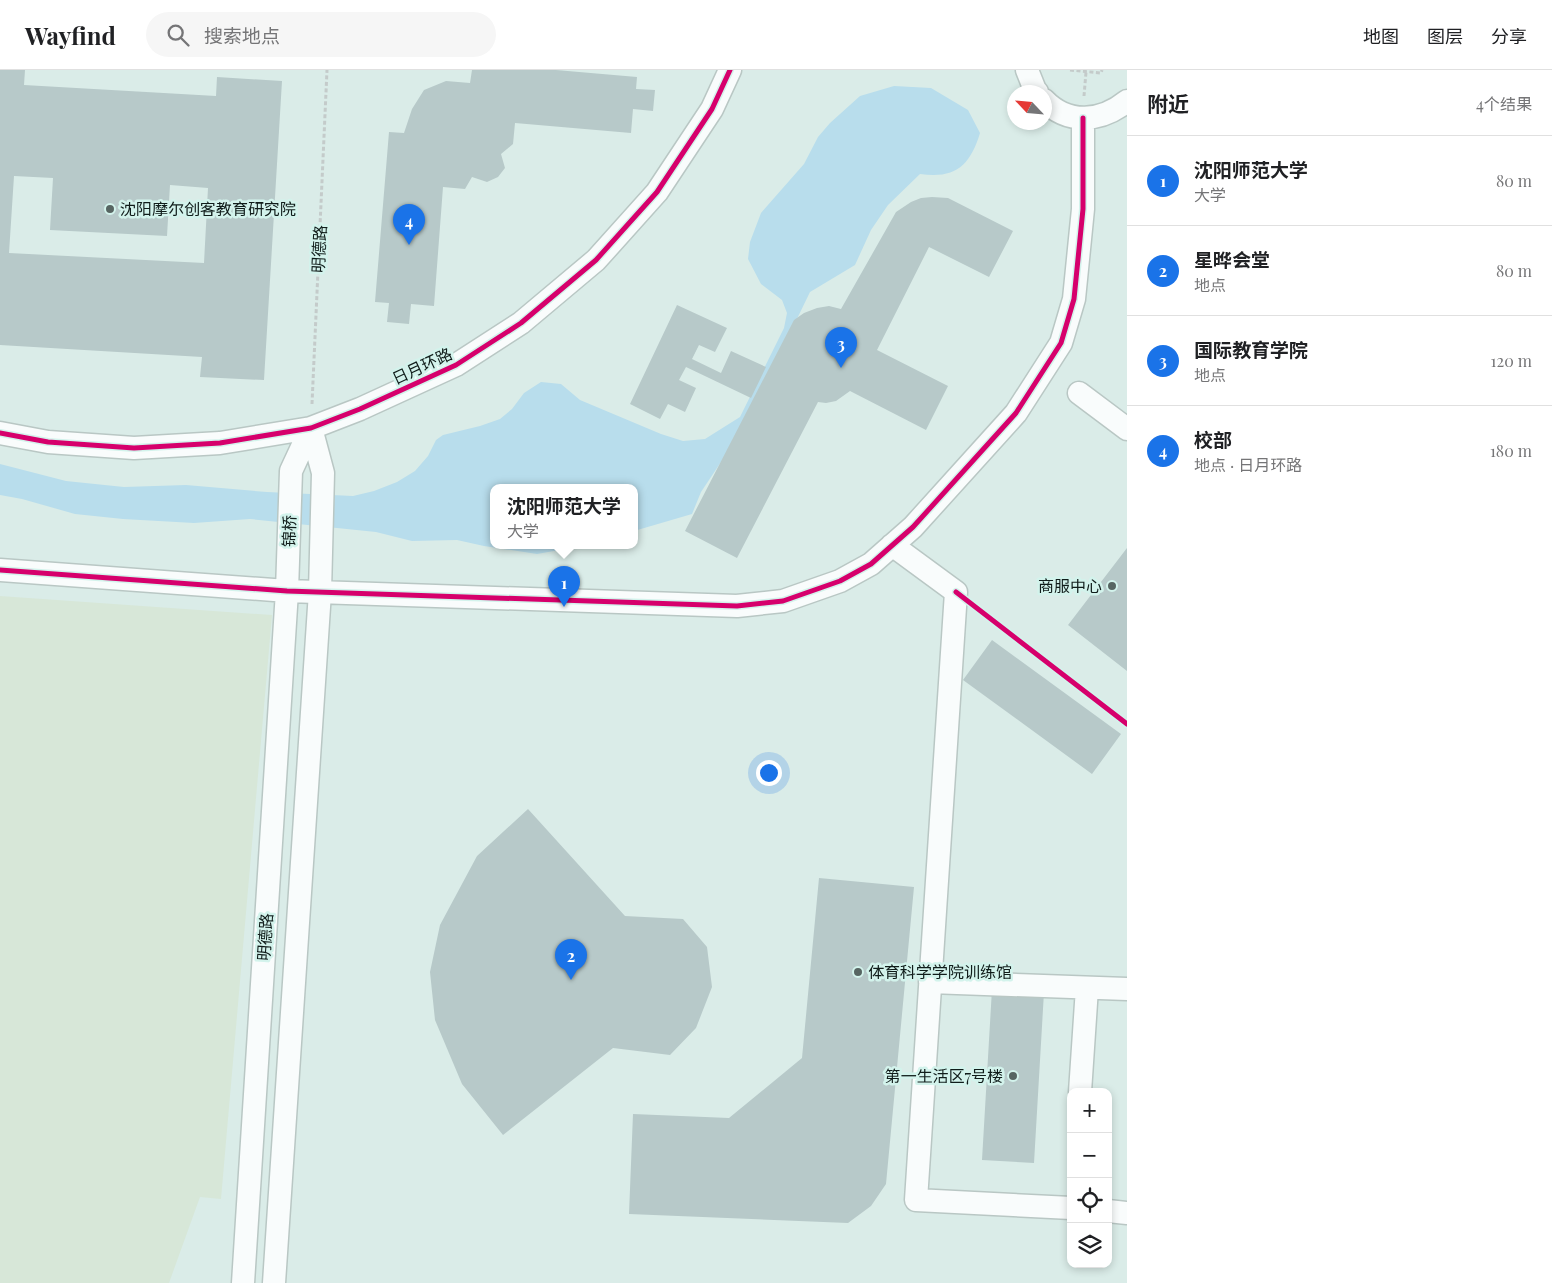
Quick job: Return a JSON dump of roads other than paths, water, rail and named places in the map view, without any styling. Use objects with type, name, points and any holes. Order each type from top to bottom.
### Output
[{"type":"street","name":"日月环路","points":[[0,433],[48,442],[134,448],[220,443],[311,428],[360,409],[456,365],[521,323],[596,260],[657,192],[712,109],[730,70]]},
{"type":"street","points":[[1027,70],[1033,85]]},
{"type":"street","points":[[1052,107],[1066,114],[1082,118],[1098,117],[1117,109],[1127,102]]},
{"type":"street","points":[[0,570],[287,592],[737,606],[783,601],[840,582],[871,564],[913,527],[1016,413],[1061,343],[1074,299],[1083,209],[1082,118]]},
{"type":"street","points":[[1078,393],[1127,429]]},
{"type":"street","name":"锦桥","points":[[287,592],[292,471],[311,428]]},
{"type":"street","name":"锦桥","points":[[311,428],[323,473],[320,592]]},
{"type":"street","points":[[892,546],[956,592],[916,1200],[1067,1208]]},
{"type":"street","name":"明德路","points":[[242,1283],[287,592]]},
{"type":"street","name":"明德路","points":[[274,1283],[320,592]]},
{"type":"street","points":[[930,982],[1127,990]]},
{"type":"street","points":[[1080,1088],[1087,988]]},
{"type":"street","points":[[1112,1211],[1127,1213]]},
{"type":"water","points":[[894,86],[931,88],[968,110],[980,133],[966,162],[952,172],[932,175],[920,174],[888,205],[871,230],[855,265],[810,292],[745,426],[701,492],[692,514],[638,530],[638,484],[490,484],[490,547],[457,540],[412,541],[376,532],[250,519],[194,523],[75,514],[22,499],[0,495],[0,464],[66,481],[124,487],[186,485],[267,492],[353,496],[374,491],[397,482],[415,471],[428,456],[436,440],[443,435],[500,419],[512,409],[524,393],[541,382],[561,384],[580,400],[661,434],[683,441],[705,439],[740,417],[784,328],[787,313],[782,300],[761,284],[748,259],[750,242],[761,213],[804,164],[818,137],[830,123],[860,96]]},
{"type":"water","points":[[504,549],[565,549],[537,554]]},
{"type":"place","name":"沈阳摩尔创客教育研究院","points":[[110,209]]},
{"type":"place","name":"校部","points":[[409,245]]},
{"type":"place","name":"国际教育学院","points":[[841,368]]},
{"type":"place","name":"商服中心","points":[[1112,586]]},
{"type":"place","name":"沈阳师范大学","points":[[564,607]]},
{"type":"place","name":"体育科学学院训练馆","points":[[858,972]]},
{"type":"place","name":"星晔会堂","points":[[571,980]]},
{"type":"place","name":"第一生活区7号楼","points":[[1013,1076]]}]
